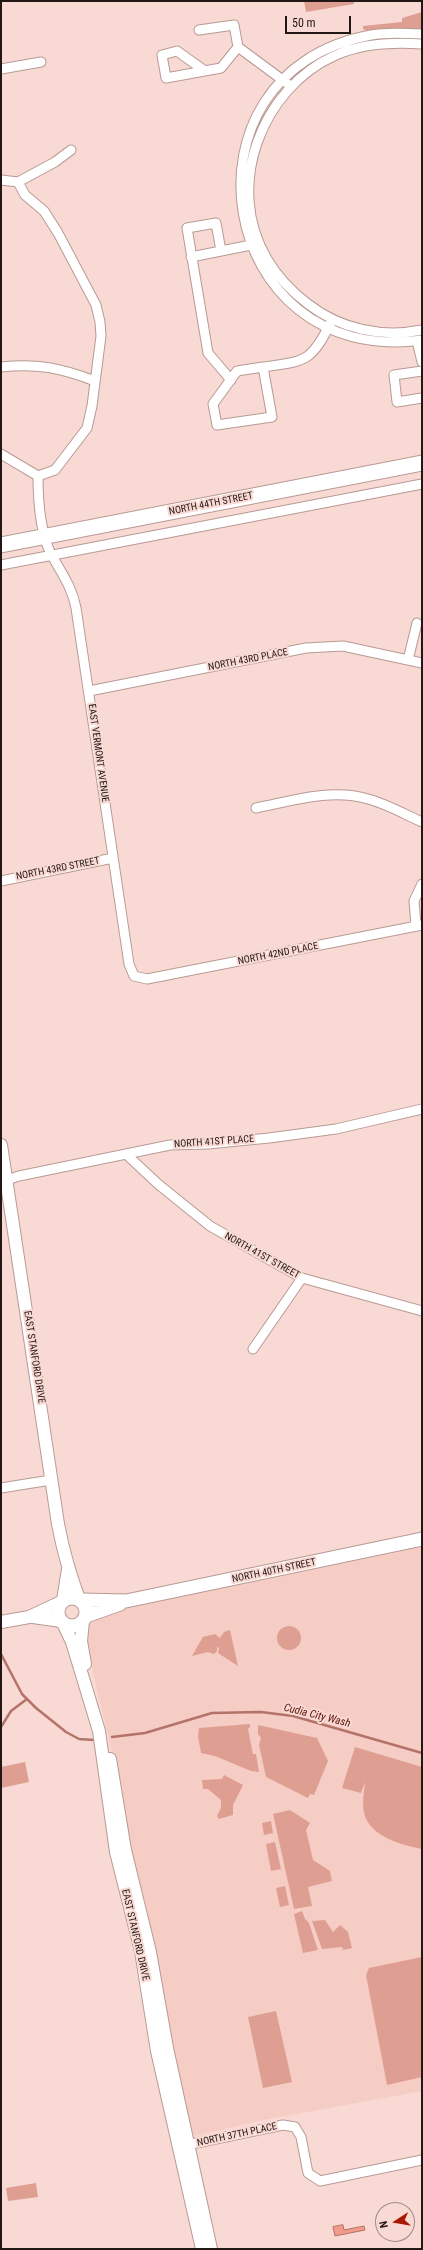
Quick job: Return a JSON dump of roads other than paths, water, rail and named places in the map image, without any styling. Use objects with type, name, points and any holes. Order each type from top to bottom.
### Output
[{"type":"main road","name":"NORTH 44TH STREET","points":[[1,544],[422,463]]},
{"type":"main road","name":"NORTH 40TH STREET","points":[[85,1619],[126,1601],[422,1539]]},
{"type":"main road","points":[[71,1597],[80,1600],[86,1608],[85,1619],[71,1626],[62,1622],[58,1614],[62,1601],[71,1597]]},
{"type":"main road","name":"NORTH 40TH STREET","points":[[80,1600],[126,1601]]},
{"type":"street","points":[[199,30],[234,25],[238,47],[287,84]]},
{"type":"street","points":[[422,34],[379,34],[343,42],[315,55],[258,115],[251,129],[242,160],[240,177],[242,208],[255,243],[259,262],[278,290],[302,312],[330,324],[346,334],[376,342],[393,343],[420,341],[422,362]]},
{"type":"street","points":[[287,84],[322,62],[346,51],[380,44],[422,44]]},
{"type":"street","points":[[205,71],[177,51],[162,55],[166,78],[205,71],[221,68],[238,47]]},
{"type":"street","points":[[1,69],[41,62]]},
{"type":"street","points":[[1,180],[18,182],[55,162],[71,150]]},
{"type":"street","points":[[1,454],[38,476],[55,470],[87,428],[92,406],[100,336],[100,322],[96,305],[58,233],[44,211],[25,195],[18,182]]},
{"type":"street","points":[[221,251],[216,223],[187,228],[208,353],[230,380]]},
{"type":"street","points":[[191,257],[255,243]]},
{"type":"street","points":[[330,324],[382,332],[422,330]]},
{"type":"street","points":[[263,367],[272,417],[216,425],[213,404],[237,371],[301,361],[313,351],[330,324]]},
{"type":"street","points":[[1,367],[38,365],[73,373],[95,381]]},
{"type":"street","points":[[422,370],[394,375],[398,402],[422,398]]},
{"type":"street","name":"EAST VERMONT AVENUE","points":[[38,476],[40,511],[46,536],[53,556],[73,592],[129,964],[134,976]]},
{"type":"street","name":"NORTH 44TH STREET","points":[[1,565],[422,484]]},
{"type":"street","points":[[408,660],[417,623]]},
{"type":"street","name":"NORTH 43RD PLACE","points":[[89,692],[306,648],[326,646],[343,646],[422,663]]},
{"type":"street","points":[[256,808],[320,796],[344,794],[369,799],[422,822]]},
{"type":"street","name":"NORTH 43RD STREET","points":[[2,880],[113,858]]},
{"type":"street","points":[[419,925],[414,901],[422,884]]},
{"type":"street","name":"NORTH 42ND PLACE","points":[[134,976],[147,979],[419,925]]},
{"type":"street","name":"NORTH 41ST PLACE","points":[[4,1181],[170,1145],[264,1139],[336,1129],[422,1109]]},
{"type":"street","name":"EAST STANFORD DRIVE","points":[[1,1145],[4,1181],[58,1524],[68,1569],[75,1582],[80,1600]]},
{"type":"street","name":"NORTH 41ST STREET","points":[[126,1155],[158,1184],[210,1226],[302,1278],[422,1311]]},
{"type":"street","points":[[253,1349],[302,1278]]},
{"type":"street","points":[[1,1488],[51,1480]]},
{"type":"street","name":"EAST STANFORD DRIVE","points":[[62,1601],[68,1569]]},
{"type":"street","points":[[29,1617],[62,1601]]},
{"type":"street","points":[[1,1622],[29,1617],[46,1617],[62,1622]]},
{"type":"street","name":"EAST STANFORD DRIVE","points":[[85,1619],[81,1629],[83,1652],[112,1767],[125,1850],[150,1952],[202,2249]]},
{"type":"street","name":"EAST STANFORD DRIVE","points":[[62,1622],[72,1642],[99,1732],[116,1852],[141,1951],[157,2051],[212,2249]]},
{"type":"street","name":"NORTH 37TH PLACE","points":[[184,2146],[283,2125],[295,2127],[301,2136],[308,2173],[320,2181],[422,2160]]},
{"type":"waterway","name":"Cudia City Wash","points":[[1,1654],[22,1694],[36,1708],[66,1732],[79,1739],[94,1740]]},
{"type":"waterway","points":[[1,1727],[11,1711],[27,1699]]},
{"type":"waterway","name":"Cudia City Wash","points":[[112,1737],[145,1733],[212,1713],[261,1712],[293,1716],[422,1753]]}]
